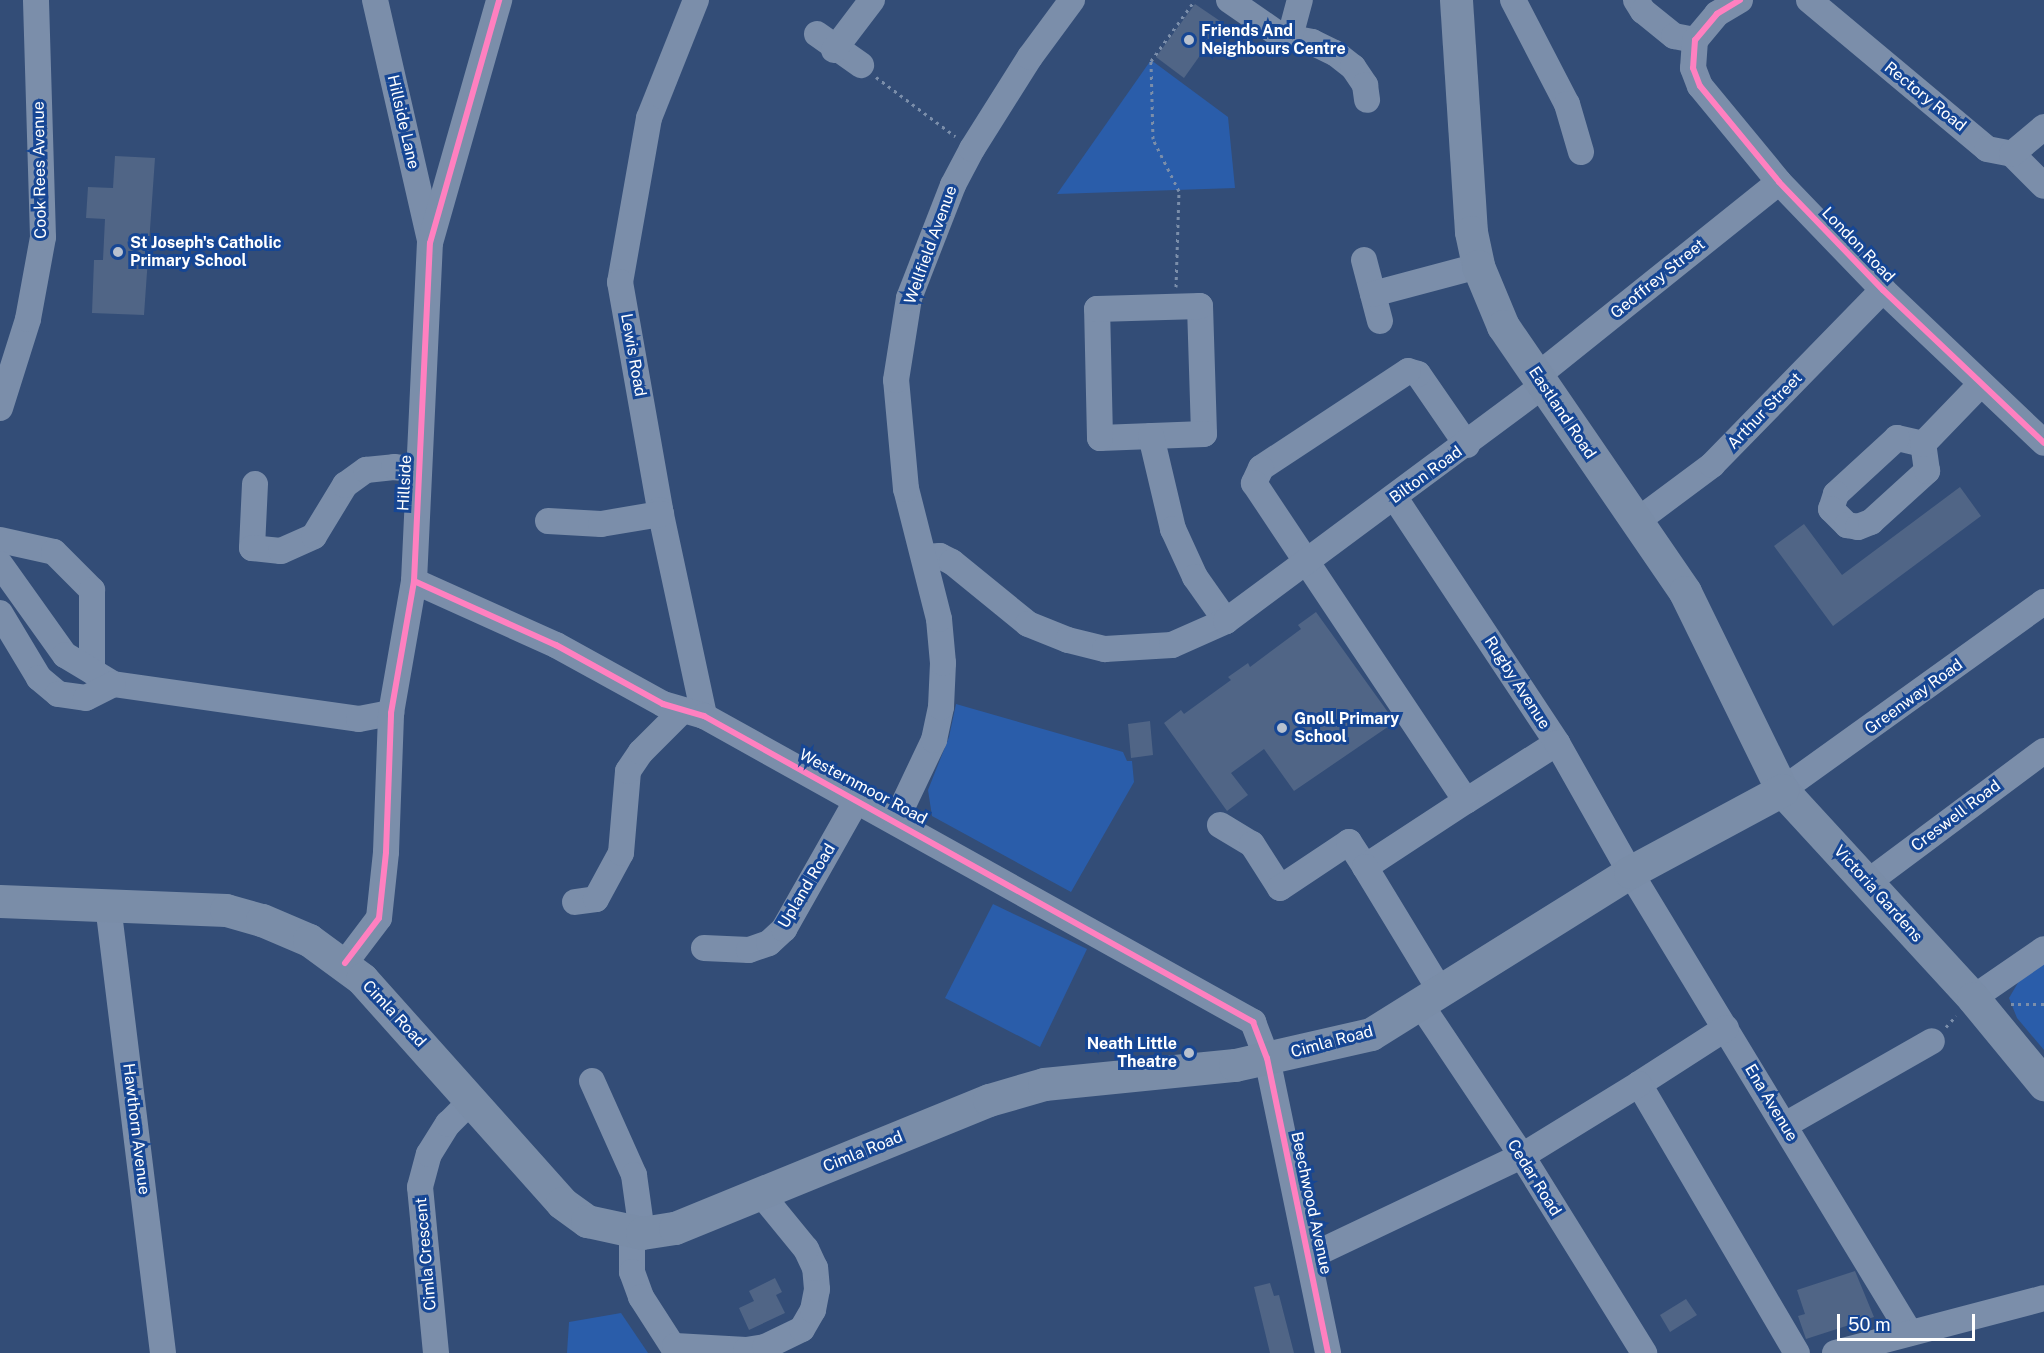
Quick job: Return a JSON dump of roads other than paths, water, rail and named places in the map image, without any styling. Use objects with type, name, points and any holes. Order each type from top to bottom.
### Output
[{"type":"main road","name":"Eastland Road","points":[[1456,0],[1471,232],[1478,266],[1503,326],[1685,592],[1782,790]]},
{"type":"main road","name":"Cimla Road","points":[[0,901],[226,910],[309,940],[345,963],[473,1099],[562,1203],[587,1221],[637,1233],[675,1228],[989,1100],[1033,1088],[1267,1058],[1371,1034],[1630,872],[1782,790]]},
{"type":"main road","name":"Victoria Gardens","points":[[1782,790],[1973,998],[2044,1084]]},
{"type":"street","name":"Cook Rees Avenue","points":[[0,408],[28,319],[43,237],[36,0]]},
{"type":"street","name":"Hillside Lane","points":[[375,0],[430,243]]},
{"type":"street","name":"Hillside","points":[[345,963],[379,918],[386,852],[391,713],[414,582],[430,243],[499,0]]},
{"type":"street","name":"Lewis Road","points":[[693,713],[620,282],[649,118],[696,0]]},
{"type":"street","points":[[861,65],[825,42],[872,0]]},
{"type":"street","name":"Wellfield Avenue","points":[[896,820],[934,740],[941,707],[943,663],[939,619],[906,489],[896,380],[909,298],[953,185],[972,149],[1030,57],[1072,0]]},
{"type":"street","points":[[1229,0],[1281,36],[1312,42],[1353,67],[1365,85],[1367,100]]},
{"type":"street","points":[[1281,36],[1291,33],[1300,0]]},
{"type":"street","points":[[1514,0],[1567,104],[1581,153]]},
{"type":"street","points":[[1636,0],[1643,11],[1674,36],[1695,40],[1718,14],[1740,0]]},
{"type":"street","name":"Rectory Road","points":[[1809,0],[1988,149],[2012,154],[2044,186]]},
{"type":"street","name":"London Road","points":[[1695,40],[1693,68],[1700,86],[1779,182],[1883,290],[2044,443]]},
{"type":"street","points":[[2012,154],[2044,127]]},
{"type":"street","name":"Geoffrey Street","points":[[1540,381],[1779,182]]},
{"type":"street","points":[[1364,260],[1380,321]]},
{"type":"street","points":[[1373,294],[1478,266]]},
{"type":"street","name":"Arthur Street","points":[[1637,521],[1712,465],[1883,290]]},
{"type":"street","points":[[1200,306],[1204,434],[1151,436],[1100,438],[1097,309],[1200,306]]},
{"type":"street","points":[[1466,801],[1254,483],[1261,468],[1413,370],[1467,445]]},
{"type":"street","name":"Bilton Road","points":[[1308,562],[1467,445],[1540,381]]},
{"type":"street","points":[[1923,444],[1980,384]]},
{"type":"street","points":[[1151,436],[1173,529],[1195,577],[1226,621]]},
{"type":"street","points":[[255,484],[252,548],[281,551],[314,536],[345,485],[366,470],[394,467],[419,470]]},
{"type":"street","name":"Rugby Avenue","points":[[1395,498],[1557,743],[1630,872]]},
{"type":"street","points":[[549,521],[601,524],[661,514]]},
{"type":"street","points":[[0,540],[54,552],[92,590],[103,677],[86,698],[58,694],[39,678],[0,613]]},
{"type":"street","points":[[924,557],[940,556],[952,562],[1028,624],[1105,649],[1172,645],[1226,621],[1308,562]]},
{"type":"street","points":[[0,564],[65,655],[103,677],[359,719],[391,713]]},
{"type":"street","name":"Westernmoor Road","points":[[414,582],[556,645],[663,704],[693,713],[896,820],[1253,1022],[1267,1058]]},
{"type":"street","name":"Greenway Road","points":[[1782,790],[2044,602]]},
{"type":"street","points":[[575,902],[596,899],[621,853],[628,771],[641,752],[693,713]]},
{"type":"street","points":[[1365,867],[1557,743]]},
{"type":"street","name":"Creswell Road","points":[[1868,882],[2044,751]]},
{"type":"street","name":"Upland Road","points":[[704,948],[749,950],[769,943],[784,929],[857,800]]},
{"type":"street","name":"Cedar Road","points":[[1220,825],[1252,844],[1280,888],[1349,842],[1365,867],[1431,998],[1522,1156],[1644,1353]]},
{"type":"street","name":"Ena Avenue","points":[[1630,872],[1910,1333]]},
{"type":"street","name":"Hawthorn Avenue","points":[[108,905],[163,1353]]},
{"type":"street","points":[[1973,998],[2044,949]]},
{"type":"street","points":[[1309,1257],[1522,1156],[1725,1028]]},
{"type":"street","points":[[1785,1125],[1932,1041]]},
{"type":"street","name":"Beechwood Avenue","points":[[1267,1058],[1328,1353]]},
{"type":"street","points":[[592,1081],[634,1174],[637,1233],[632,1272],[641,1297],[676,1350],[746,1350],[765,1347],[802,1329],[813,1310],[817,1289],[815,1268],[806,1249],[761,1194]]},
{"type":"street","points":[[1639,1084],[1797,1353]]},
{"type":"street","name":"Cimla Crescent","points":[[436,1353],[420,1187],[429,1154],[448,1124],[473,1099]]},
{"type":"street","points":[[1835,1353],[1876,1348],[1910,1333],[2044,1298]]},
{"type":"place","name":"Friends And Neighbours Centre","points":[[1189,40]]},
{"type":"place","name":"St Joseph's Catholic Primary School","points":[[118,252]]},
{"type":"place","name":"Gnoll Primary School","points":[[1282,728]]},
{"type":"place","name":"Neath Little Theatre","points":[[1189,1053]]}]
